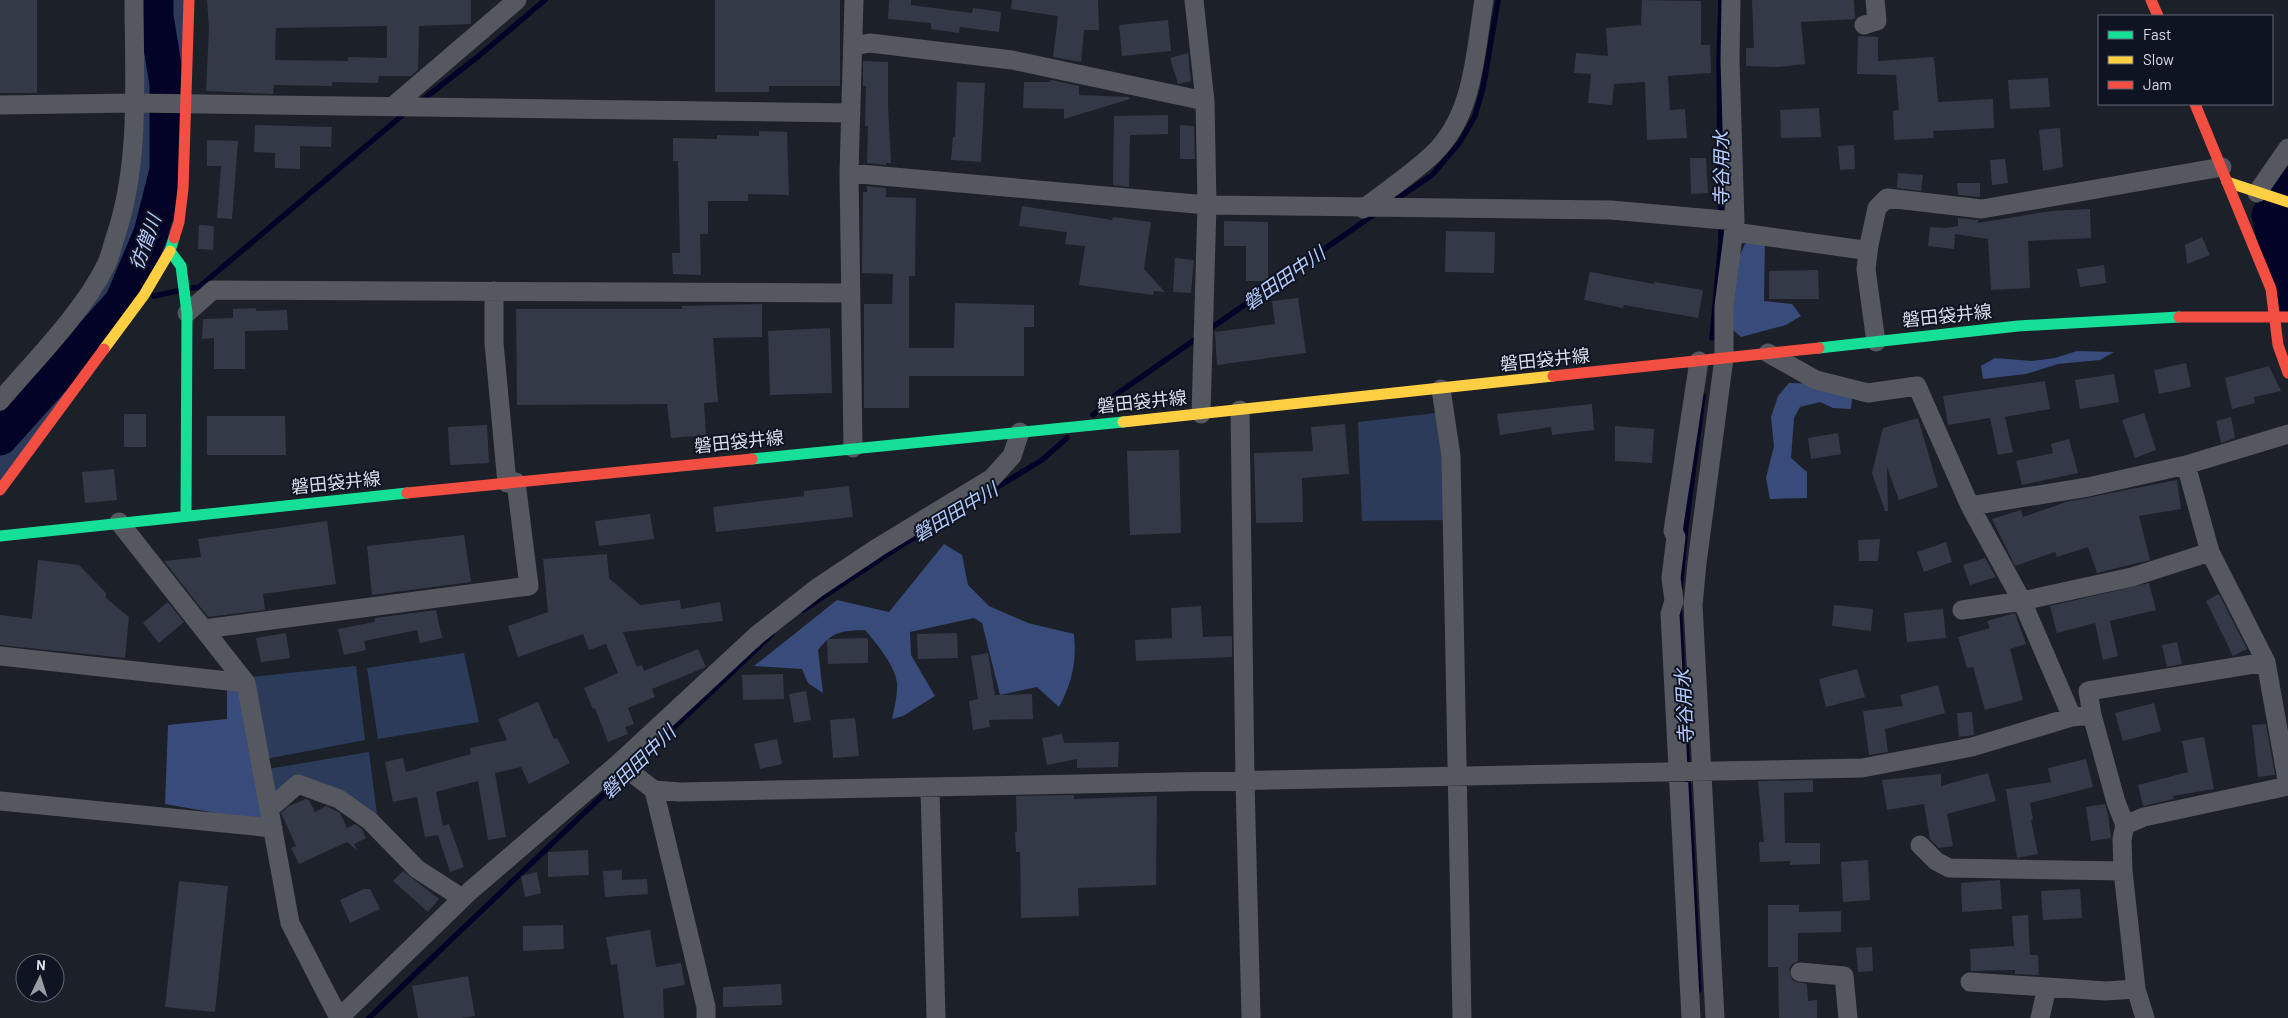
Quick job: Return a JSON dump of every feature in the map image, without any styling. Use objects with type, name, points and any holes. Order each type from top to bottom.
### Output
[{"type":"main road","points":[[3,479],[144,295],[170,251],[179,222],[183,189],[189,0]]},
{"type":"main road","points":[[2151,0],[2158,15]]},
{"type":"main road","points":[[2195,105],[2271,289],[2278,345],[2288,373]]},
{"type":"main road","points":[[2225,175],[2258,193],[2288,202]]},
{"type":"main road","points":[[170,251],[182,266],[187,314],[186,515]]},
{"type":"main road","name":"磐田袋井線","points":[[0,536],[186,515],[1240,410],[2018,326],[2194,316],[2288,317]]},
{"type":"street","points":[[0,401],[89,295],[106,265],[120,224],[130,177],[134,103],[134,0]]},
{"type":"street","points":[[392,107],[517,0]]},
{"type":"street","points":[[853,448],[850,173],[854,0]]},
{"type":"street","points":[[1194,0],[1205,101],[1207,206],[1201,414]]},
{"type":"street","points":[[1363,209],[1434,154],[1454,129],[1468,96],[1484,0]]},
{"type":"street","points":[[1715,1018],[1693,605],[1724,358],[1724,306],[1735,227],[1730,61],[1731,0]]},
{"type":"street","points":[[1864,25],[1877,21],[1875,0]]},
{"type":"street","points":[[853,46],[870,43],[1012,60],[1205,101]]},
{"type":"street","points":[[0,105],[134,103],[851,113]]},
{"type":"street","points":[[2258,193],[2288,148]]},
{"type":"street","points":[[850,173],[1207,206],[1611,210],[1735,227],[1863,250],[1869,245]]},
{"type":"street","points":[[1876,342],[1866,269],[1877,208],[1887,198],[1982,209],[2225,175]]},
{"type":"street","points":[[187,314],[213,290],[851,293]]},
{"type":"street","points":[[204,629],[529,586],[512,482],[494,344],[494,291]]},
{"type":"street","points":[[1768,354],[1816,380],[1868,393],[1917,386],[1970,506],[2022,601],[2072,717]]},
{"type":"street","points":[[1691,1018],[1670,614],[1674,601],[1671,578],[1676,536],[1673,531],[1699,361]]},
{"type":"street","points":[[1441,389],[1451,456],[1462,1018]]},
{"type":"street","points":[[1240,410],[1245,780],[1251,1018]]},
{"type":"street","points":[[119,522],[246,683],[290,923],[339,1018],[462,898],[619,762],[757,635],[817,588],[877,548],[992,478],[1012,456],[1020,432]]},
{"type":"street","points":[[1970,506],[2088,486],[2186,465],[2288,434]]},
{"type":"street","points":[[2125,825],[2144,817],[2288,785],[2266,662],[2210,552],[2186,465]]},
{"type":"street","points":[[1962,610],[2022,601],[2132,577],[2210,552]]},
{"type":"street","points":[[0,656],[246,683]]},
{"type":"street","points":[[2145,1018],[2136,989],[2123,871],[2122,839],[2125,825],[2116,802],[2092,715],[2088,691],[2266,662]]},
{"type":"street","points":[[619,762],[654,790],[680,792],[1862,768],[1972,747],[2072,717],[2092,715]]},
{"type":"street","points":[[269,809],[298,784],[339,799],[370,821],[417,869],[462,898]]},
{"type":"street","points":[[930,788],[936,1018]]},
{"type":"street","points":[[654,790],[706,1007],[706,1018]]},
{"type":"street","points":[[0,801],[272,828]]},
{"type":"street","points":[[1920,845],[1936,861],[1949,868],[2123,871]]},
{"type":"street","points":[[1800,972],[1844,976],[1848,1018]]},
{"type":"street","points":[[1970,982],[2106,991],[2136,989]]},
{"type":"street","points":[[2040,1018],[2047,987]]},
{"type":"shaded area","points":[[134,0],[185,0],[170,251],[0,487],[0,401],[62,327],[120,224]]},
{"type":"shaded area","points":[[1765,237],[1764,301],[1792,304],[1801,316],[1786,325],[1741,337],[1733,330],[1729,305],[1739,257],[1745,244]]},
{"type":"shaded area","points":[[2077,351],[2114,352],[2100,360],[2058,364],[2026,374],[1983,379],[1981,366],[1995,358],[2032,361],[2055,358]]},
{"type":"shaded area","points":[[1789,383],[1831,384],[1852,399],[1851,409],[1833,408],[1820,402],[1800,407],[1794,418],[1791,458],[1807,472],[1807,498],[1770,499],[1766,478],[1774,446],[1771,417],[1778,396]]},
{"type":"shaded area","points":[[1445,412],[1453,520],[1362,521],[1358,422]]},
{"type":"shaded area","points":[[944,544],[962,555],[968,585],[989,606],[1028,623],[1074,634],[1074,663],[1067,689],[1059,707],[1037,687],[1000,695],[982,623],[974,618],[910,632],[911,655],[935,696],[903,716],[892,719],[897,692],[896,676],[884,655],[865,630],[838,633],[828,639],[818,650],[823,693],[808,683],[802,669],[754,666],[837,600],[889,612]]},
{"type":"shaded area","points":[[464,653],[479,722],[378,739],[367,668]]},
{"type":"shaded area","points":[[356,666],[365,740],[260,760],[252,677]]},
{"type":"shaded area","points":[[227,681],[246,683],[270,817],[256,820],[165,804],[168,725],[227,719]]},
{"type":"shaded area","points":[[369,752],[377,815],[299,784],[267,800],[262,770]]},
{"type":"building","points":[[0,0],[37,0],[37,93],[0,93]]},
{"type":"building","points":[[207,0],[471,0],[471,24],[419,26],[418,70],[411,76],[379,76],[378,83],[332,82],[332,86],[274,85],[273,94],[206,91],[209,28]],"holes":[[[387,26],[387,58],[348,57],[348,61],[275,60],[276,28]]]},
{"type":"building","points":[[715,0],[840,0],[840,86],[769,86],[769,92],[715,92]]},
{"type":"building","points":[[889,0],[911,0],[911,5],[972,13],[973,8],[1001,12],[999,32],[960,27],[959,33],[931,29],[931,23],[888,19]]},
{"type":"building","points":[[1012,0],[1098,0],[1099,30],[1084,30],[1081,62],[1053,57],[1058,16],[1011,9]]},
{"type":"building","points":[[1642,0],[1701,1],[1701,45],[1710,45],[1711,73],[1668,76],[1670,110],[1685,109],[1687,138],[1647,140],[1645,82],[1614,84],[1612,105],[1588,103],[1591,74],[1574,73],[1576,53],[1608,56],[1606,28],[1641,25]]},
{"type":"building","points":[[1752,0],[1854,0],[1855,19],[1801,22],[1805,64],[1778,67],[1746,66],[1746,48],[1754,48]]},
{"type":"building","points":[[1168,20],[1171,51],[1122,56],[1119,25]]},
{"type":"building","points":[[1858,36],[1878,37],[1878,61],[1934,57],[1938,102],[1993,99],[1994,128],[1933,131],[1934,138],[1894,140],[1893,111],[1899,110],[1896,75],[1857,74]]},
{"type":"building","points":[[1188,53],[1191,81],[1178,84],[1170,58]]},
{"type":"building","points":[[863,61],[888,62],[891,163],[886,163],[886,165],[867,163],[868,126],[865,126],[866,86],[863,86]]},
{"type":"building","points":[[2048,78],[2050,107],[2010,109],[2008,80]]},
{"type":"building","points":[[1051,80],[1079,86],[1079,95],[1129,97],[1130,99],[1064,119],[1064,109],[1023,108],[1024,82],[1050,82]]},
{"type":"building","points":[[957,82],[985,83],[981,162],[951,160],[953,137],[955,137]]},
{"type":"building","points":[[1819,108],[1821,137],[1781,138],[1780,110]]},
{"type":"building","points":[[1168,115],[1168,134],[1130,135],[1129,187],[1113,185],[1114,116]]},
{"type":"building","points":[[255,125],[332,127],[331,147],[300,146],[300,169],[275,168],[275,153],[254,152]]},
{"type":"building","points":[[1180,125],[1194,126],[1195,159],[1180,159]]},
{"type":"building","points":[[2060,128],[2063,167],[2043,171],[2039,130]]},
{"type":"building","points":[[759,131],[787,132],[789,195],[748,194],[748,201],[708,201],[708,234],[700,234],[701,275],[673,274],[672,253],[680,253],[678,161],[673,161],[673,138],[717,139],[717,135],[759,136]]},
{"type":"building","points":[[207,140],[238,141],[232,219],[217,218],[221,166],[207,166]]},
{"type":"building","points":[[1854,145],[1855,169],[1840,170],[1838,146]]},
{"type":"building","points":[[1690,158],[1706,158],[1708,193],[1691,194]]},
{"type":"building","points":[[2005,159],[2008,183],[1992,185],[1990,160]]},
{"type":"building","points":[[1898,173],[1923,175],[1921,191],[1897,188]]},
{"type":"building","points":[[1957,183],[1980,183],[1980,197],[1958,195]]},
{"type":"building","points":[[867,186],[886,188],[886,197],[916,198],[915,276],[909,276],[909,348],[954,348],[955,303],[1034,305],[1034,327],[1024,327],[1024,376],[909,376],[909,408],[864,408],[864,304],[892,304],[893,274],[862,273],[863,192],[867,192]]},
{"type":"building","points":[[1022,206],[1112,220],[1113,217],[1151,222],[1144,269],[1165,292],[1154,291],[1153,295],[1079,285],[1085,246],[1065,244],[1067,232],[1019,226]]},
{"type":"building","points":[[2090,209],[2091,238],[2028,241],[2030,288],[1991,290],[1988,239],[1955,234],[1954,249],[1928,246],[1930,227],[1946,228],[1958,226],[1958,218],[1978,220],[1978,223],[2051,211]]},
{"type":"building","points":[[1224,221],[1268,222],[1268,281],[1246,281],[1246,246],[1224,246]]},
{"type":"building","points":[[199,225],[214,226],[213,250],[198,249]]},
{"type":"building","points":[[1446,231],[1495,232],[1494,273],[1445,272]]},
{"type":"building","points":[[2202,237],[2210,255],[2187,264],[2185,245]]},
{"type":"building","points":[[1175,258],[1194,260],[1191,293],[1173,292]]},
{"type":"building","points":[[2104,265],[2106,283],[2080,287],[2077,269]]},
{"type":"building","points":[[1818,270],[1819,299],[1769,299],[1769,271]]},
{"type":"building","points":[[1590,272],[1654,284],[1654,282],[1703,290],[1698,318],[1624,305],[1623,308],[1584,300]]},
{"type":"building","points":[[1298,298],[1306,353],[1217,365],[1215,332],[1275,324],[1272,301]]},
{"type":"building","points":[[762,304],[762,337],[713,338],[718,402],[704,403],[706,435],[671,438],[667,404],[517,405],[516,309],[682,309],[682,306]]},
{"type":"building","points":[[256,308],[256,311],[287,310],[288,330],[245,331],[245,369],[214,369],[214,338],[202,339],[203,319],[233,318],[233,309]]},
{"type":"building","points":[[830,328],[832,393],[770,395],[768,331]]},
{"type":"building","points":[[2186,363],[2191,387],[2159,394],[2154,370]]},
{"type":"building","points":[[2269,366],[2281,391],[2254,397],[2255,403],[2232,409],[2225,378]]},
{"type":"building","points":[[2114,374],[2119,402],[2080,409],[2075,380]]},
{"type":"building","points":[[2045,381],[2050,409],[2005,417],[2013,452],[1998,455],[1990,418],[1948,425],[1943,396]]},
{"type":"building","points":[[1592,404],[1594,430],[1552,435],[1551,427],[1500,435],[1497,414]]},
{"type":"building","points":[[2144,413],[2156,450],[2135,458],[2122,420]]},
{"type":"building","points":[[124,414],[146,414],[146,447],[124,447]]},
{"type":"building","points":[[207,416],[285,416],[286,455],[207,455]]},
{"type":"building","points":[[2231,417],[2235,438],[2221,443],[2216,421]]},
{"type":"building","points":[[1918,418],[1938,487],[1899,500],[1887,467],[1888,511],[1885,511],[1872,473],[1883,428]]},
{"type":"building","points":[[1345,424],[1349,474],[1302,478],[1303,522],[1256,523],[1254,453],[1313,451],[1311,427]]},
{"type":"building","points":[[487,425],[489,463],[450,465],[448,427]]},
{"type":"building","points":[[1615,426],[1654,429],[1652,463],[1615,461]]},
{"type":"building","points":[[1838,433],[1841,454],[1811,459],[1808,438]]},
{"type":"building","points":[[2069,439],[2078,473],[2022,485],[2016,461],[2053,453],[2051,444]]},
{"type":"building","points":[[1179,450],[1181,533],[1130,535],[1127,451]]},
{"type":"building","points":[[114,469],[117,500],[85,503],[82,472]]},
{"type":"building","points":[[2177,480],[2181,509],[2139,516],[2150,560],[2097,573],[2088,547],[2057,557],[2055,552],[2015,566],[1992,519],[2021,510],[2023,517],[2066,502]]},
{"type":"building","points":[[849,486],[853,517],[716,532],[713,507],[804,496],[804,491]]},
{"type":"building","points":[[650,514],[654,539],[599,546],[595,521]]},
{"type":"building","points":[[327,521],[336,584],[263,594],[265,610],[208,617],[164,561],[201,557],[198,539]]},
{"type":"building","points":[[464,535],[471,582],[372,595],[367,546]]},
{"type":"building","points":[[1880,539],[1878,561],[1859,561],[1858,540]]},
{"type":"building","points":[[1946,542],[1952,562],[1924,572],[1917,552]]},
{"type":"building","points":[[607,554],[609,578],[640,605],[680,600],[681,609],[720,602],[723,621],[623,632],[637,667],[642,665],[644,671],[698,649],[706,667],[652,689],[655,697],[628,708],[634,724],[625,727],[628,734],[608,742],[595,708],[593,709],[584,688],[618,673],[606,644],[589,650],[583,634],[518,657],[508,626],[548,612],[543,559]]},
{"type":"building","points":[[1985,558],[1996,577],[1970,585],[1963,565]]},
{"type":"building","points":[[38,560],[79,565],[106,593],[106,598],[129,617],[125,658],[0,645],[0,615],[32,619]]},
{"type":"building","points":[[2149,583],[2156,610],[2110,621],[2118,656],[2103,660],[2095,623],[2057,633],[2050,606]]},
{"type":"building","points":[[2219,594],[2247,649],[2233,656],[2206,601]]},
{"type":"building","points":[[168,602],[184,622],[159,643],[143,623]]},
{"type":"building","points":[[1834,605],[1873,609],[1871,631],[1832,626]]},
{"type":"building","points":[[1201,606],[1203,637],[1232,636],[1232,657],[1136,661],[1135,640],[1172,638],[1171,608]]},
{"type":"building","points":[[1943,609],[1946,638],[1907,642],[1904,613]]},
{"type":"building","points":[[436,610],[442,638],[420,643],[417,630],[364,641],[366,650],[344,655],[338,629],[374,622],[375,618]]},
{"type":"building","points":[[2015,613],[2026,644],[2010,649],[2023,700],[1985,710],[1973,667],[1967,668],[1958,637],[1990,628],[1987,621]]},
{"type":"building","points":[[286,633],[290,658],[261,662],[256,638]]},
{"type":"building","points":[[957,633],[958,658],[918,659],[917,634]]},
{"type":"building","points":[[868,638],[868,663],[828,664],[827,639]]},
{"type":"building","points":[[2177,642],[2182,664],[2167,667],[2162,645]]},
{"type":"building","points":[[988,653],[995,695],[1032,694],[1033,719],[989,720],[990,727],[973,730],[969,701],[978,699],[971,656]]},
{"type":"building","points":[[1857,669],[1865,697],[1826,707],[1819,679]]},
{"type":"building","points":[[783,674],[784,699],[743,700],[742,675]]},
{"type":"building","points":[[1938,685],[1945,713],[1885,729],[1888,752],[1869,755],[1863,711],[1903,706],[1900,695]]},
{"type":"building","points":[[806,691],[811,720],[794,723],[789,694]]},
{"type":"building","points":[[538,702],[554,739],[557,738],[570,763],[529,784],[521,767],[495,773],[506,837],[488,840],[478,781],[436,792],[443,826],[449,824],[464,867],[450,872],[438,835],[425,837],[417,797],[393,802],[385,762],[403,758],[406,772],[471,754],[470,748],[507,740],[498,719]]},
{"type":"building","points":[[2154,703],[2161,731],[2123,741],[2115,713]]},
{"type":"building","points":[[1972,712],[1974,735],[1959,737],[1957,713]]},
{"type":"building","points":[[855,718],[859,756],[833,758],[830,720]]},
{"type":"building","points":[[2266,724],[2275,775],[2258,777],[2252,725]]},
{"type":"building","points":[[1062,734],[1064,743],[1119,742],[1118,767],[1077,768],[1077,759],[1047,765],[1042,738]]},
{"type":"building","points":[[2204,737],[2214,789],[2173,796],[2174,799],[2143,806],[2138,785],[2188,772],[2182,741]]},
{"type":"building","points":[[777,739],[782,764],[760,769],[754,744]]},
{"type":"building","points":[[2086,759],[2093,787],[2030,803],[2033,819],[2031,820],[2038,854],[2017,858],[2006,789],[2051,782],[2048,768]]},
{"type":"building","points":[[1988,773],[1996,801],[1947,814],[1953,846],[1939,848],[1930,839],[1924,804],[1887,810],[1882,780],[1941,774],[1941,786]]},
{"type":"building","points":[[1813,780],[1813,792],[1784,793],[1785,843],[1820,843],[1820,864],[1790,865],[1790,861],[1760,862],[1759,842],[1764,842],[1758,781]]},
{"type":"building","points":[[1074,795],[1074,799],[1157,796],[1156,885],[1078,888],[1079,916],[1021,918],[1020,852],[1016,852],[1015,832],[1017,832],[1016,796]]},
{"type":"building","points":[[306,799],[309,800],[315,812],[326,806],[340,813],[347,828],[355,824],[362,829],[366,838],[354,844],[358,851],[347,842],[299,864],[291,848],[296,846],[281,813],[289,806]]},
{"type":"building","points":[[2105,804],[2111,838],[2091,841],[2086,807]]},
{"type":"building","points":[[588,850],[589,875],[548,877],[548,852]]},
{"type":"building","points":[[1868,860],[1870,900],[1843,902],[1841,862]]},
{"type":"building","points":[[622,870],[622,880],[647,879],[648,894],[605,897],[603,871]]},
{"type":"building","points":[[403,871],[439,899],[428,912],[393,881]]},
{"type":"building","points":[[537,872],[541,893],[525,897],[521,876]]},
{"type":"building","points":[[2000,880],[2002,909],[1962,912],[1961,883]]},
{"type":"building","points":[[179,881],[228,886],[215,1012],[165,1007]]},
{"type":"building","points":[[364,889],[370,889],[380,909],[350,923],[340,900]]},
{"type":"building","points":[[2080,889],[2082,918],[2043,920],[2041,891]]},
{"type":"building","points":[[1768,905],[1799,905],[1799,912],[1841,911],[1841,932],[1798,933],[1798,961],[1791,965],[1789,970],[1793,981],[1807,984],[1808,1001],[1817,1000],[1817,1018],[1779,1018],[1778,967],[1768,967]]},
{"type":"building","points":[[2028,915],[2030,955],[2038,955],[2039,975],[2015,974],[2015,970],[1971,971],[1970,949],[2014,946],[2012,916]]},
{"type":"building","points":[[563,925],[564,949],[523,951],[523,926]]},
{"type":"building","points":[[650,930],[656,967],[681,963],[685,985],[663,989],[664,1018],[624,1018],[617,964],[611,965],[606,937]]},
{"type":"building","points":[[1872,947],[1873,971],[1858,972],[1856,948]]},
{"type":"building","points":[[468,976],[475,1016],[461,1018],[418,1018],[412,986]]},
{"type":"building","points":[[781,984],[782,1005],[723,1007],[723,987]]},
{"type":"waterway","name":"彷僧川","points":[[0,438],[122,302],[151,233],[167,170],[167,84],[156,16],[156,0]]},
{"type":"waterway","points":[[421,101],[480,55],[545,0]]},
{"type":"waterway","name":"磐田田中川","points":[[1392,202],[1432,175],[1460,142],[1475,116],[1483,88],[1498,0]]},
{"type":"waterway","name":"寺谷用水","points":[[1712,338],[1721,242],[1719,62],[1721,0]]},
{"type":"waterway","points":[[191,288],[199,287],[405,113]]},
{"type":"waterway","points":[[2288,184],[2269,215],[2288,299]]},
{"type":"waterway","name":"磐田田中川","points":[[1207,331],[1376,213]]},
{"type":"waterway","points":[[154,296],[177,291]]},
{"type":"waterway","name":"磐田田中川","points":[[1093,415],[1114,396],[1200,336]]},
{"type":"waterway","name":"寺谷用水","points":[[1680,588],[1703,396]]},
{"type":"waterway","name":"磐田田中川","points":[[803,610],[902,545],[1042,460],[1067,438]]},
{"type":"waterway","name":"寺谷用水","points":[[1679,607],[1699,990]]},
{"type":"waterway","name":"磐田田中川","points":[[369,1018],[772,634]]},
{"type":"traffic: fast","points":[[174,238],[170,251],[181,266],[187,313],[186,515]]},
{"type":"traffic: fast","points":[[1819,348],[2018,326],[2179,317]]},
{"type":"traffic: fast","points":[[752,459],[1123,422]]},
{"type":"traffic: fast","points":[[0,536],[407,493]]},
{"type":"traffic: slow","points":[[2227,182],[2288,202]]},
{"type":"traffic: slow","points":[[104,349],[144,295],[170,251]]},
{"type":"traffic: slow","points":[[1123,422],[1553,376]]},
{"type":"traffic: jam","points":[[174,238],[179,222],[183,189],[189,0]]},
{"type":"traffic: jam","points":[[2151,0],[2158,15]]},
{"type":"traffic: jam","points":[[2195,105],[2271,289],[2278,345],[2288,373]]},
{"type":"traffic: jam","points":[[2179,317],[2288,317]]},
{"type":"traffic: jam","points":[[1553,376],[1819,348]]},
{"type":"traffic: jam","points":[[0,490],[104,349]]},
{"type":"traffic: jam","points":[[407,493],[752,459]]}]
